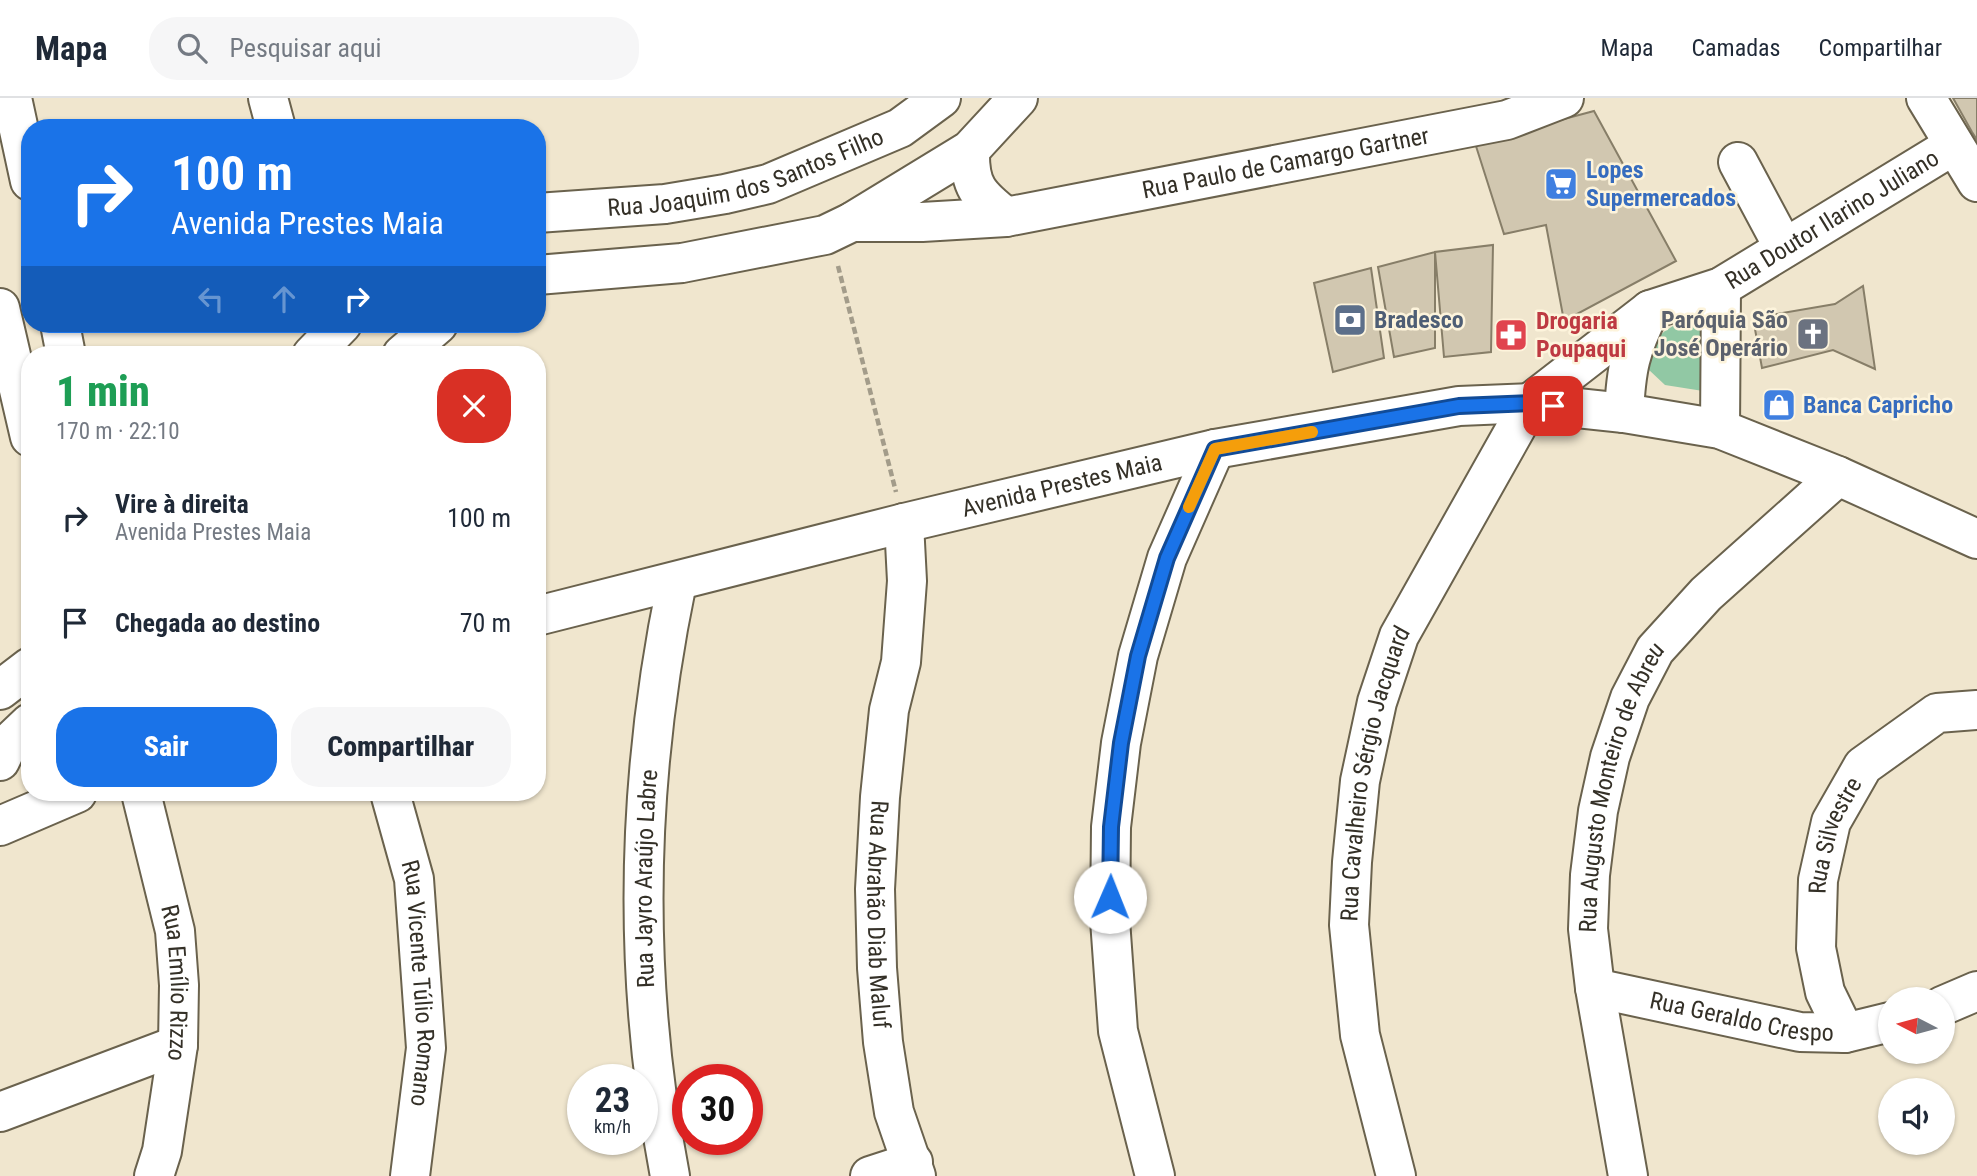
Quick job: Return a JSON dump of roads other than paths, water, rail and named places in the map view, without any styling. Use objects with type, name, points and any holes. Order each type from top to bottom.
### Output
[{"type":"street","points":[[12,98],[21,140]]},
{"type":"street","points":[[268,98],[274,119]]},
{"type":"street","name":"Rua Joaquim dos Santos Filho","points":[[546,212],[665,204],[768,184],[900,128],[941,98]]},
{"type":"street","points":[[546,274],[682,263],[839,229],[970,149],[1018,98]]},
{"type":"street","name":"Rua Paulo de Camargo Gartner","points":[[839,229],[1006,217],[1507,120],[1564,98]]},
{"type":"street","points":[[1926,98],[1977,182]]},
{"type":"street","name":"Rua Doutor Ilarino Juliano","points":[[1530,403],[1650,310],[1721,287],[1954,145]]},
{"type":"street","points":[[970,149],[970,169],[974,184],[982,198],[1006,217]]},
{"type":"street","points":[[1738,162],[1784,248]]},
{"type":"street","points":[[1720,429],[1721,287]]},
{"type":"street","points":[[0,308],[21,398]]},
{"type":"street","points":[[1624,414],[1626,375],[1633,345],[1650,310]]},
{"type":"street","points":[[412,346],[428,333]]},
{"type":"street","name":"Avenida Prestes Maia","points":[[546,614],[904,523],[1215,449],[1459,406],[1530,403],[1720,429],[1838,476],[1977,539]]},
{"type":"street","name":"Rua Cavalheiro Sérgio Jacquard","points":[[1396,1176],[1360,1035],[1349,925],[1360,781],[1377,702],[1399,636],[1530,403]]},
{"type":"street","points":[[1155,1176],[1118,1031],[1110,920],[1111,827],[1121,743],[1138,656],[1167,558],[1215,449]]},
{"type":"street","name":"Rua Augusto Monteiro de Abreu","points":[[1628,1176],[1595,988],[1588,929],[1590,875],[1598,811],[1610,757],[1630,698],[1655,650],[1706,594],[1838,476]]},
{"type":"street","name":"Rua Abrahão Diab Maluf","points":[[904,523],[906,594],[901,662],[889,710],[881,784],[875,889],[877,968],[883,1042],[894,1112],[915,1169]]},
{"type":"street","name":"Rua Jayro Araújo Labre","points":[[670,1176],[649,1031],[643,920],[649,751],[677,582]]},
{"type":"street","points":[[0,690],[21,674]]},
{"type":"street","name":"Rua Silvestre","points":[[1844,1033],[1825,992],[1816,948],[1818,880],[1831,822],[1863,766],[1937,713],[1977,710]]},
{"type":"street","points":[[0,761],[8,744],[21,732]]},
{"type":"street","points":[[0,826],[58,801]]},
{"type":"street","name":"Rua Emílio Rizzo","points":[[143,801],[175,931],[179,985],[178,1045],[162,1151],[155,1176]]},
{"type":"street","name":"Rua Vicente Túlio Romano","points":[[392,801],[414,879],[426,1048],[410,1176]]},
{"type":"street","name":"Rua Geraldo Crespo","points":[[1595,988],[1800,1032],[1844,1033],[1878,1025]]},
{"type":"street","points":[[1955,1000],[1977,991]]},
{"type":"street","points":[[0,1112],[178,1045]]},
{"type":"street","points":[[870,1176],[915,1169]]},
{"type":"place","name":"Lopes Supermercados","points":[[1561,184]]},
{"type":"place","name":"Bradesco","points":[[1350,320]]},
{"type":"place","name":"Paróquia São José Operário","points":[[1813,334]]},
{"type":"place","name":"Drogaria Poupaqui","points":[[1511,335]]},
{"type":"place","name":"Banca Capricho","points":[[1779,405]]}]
